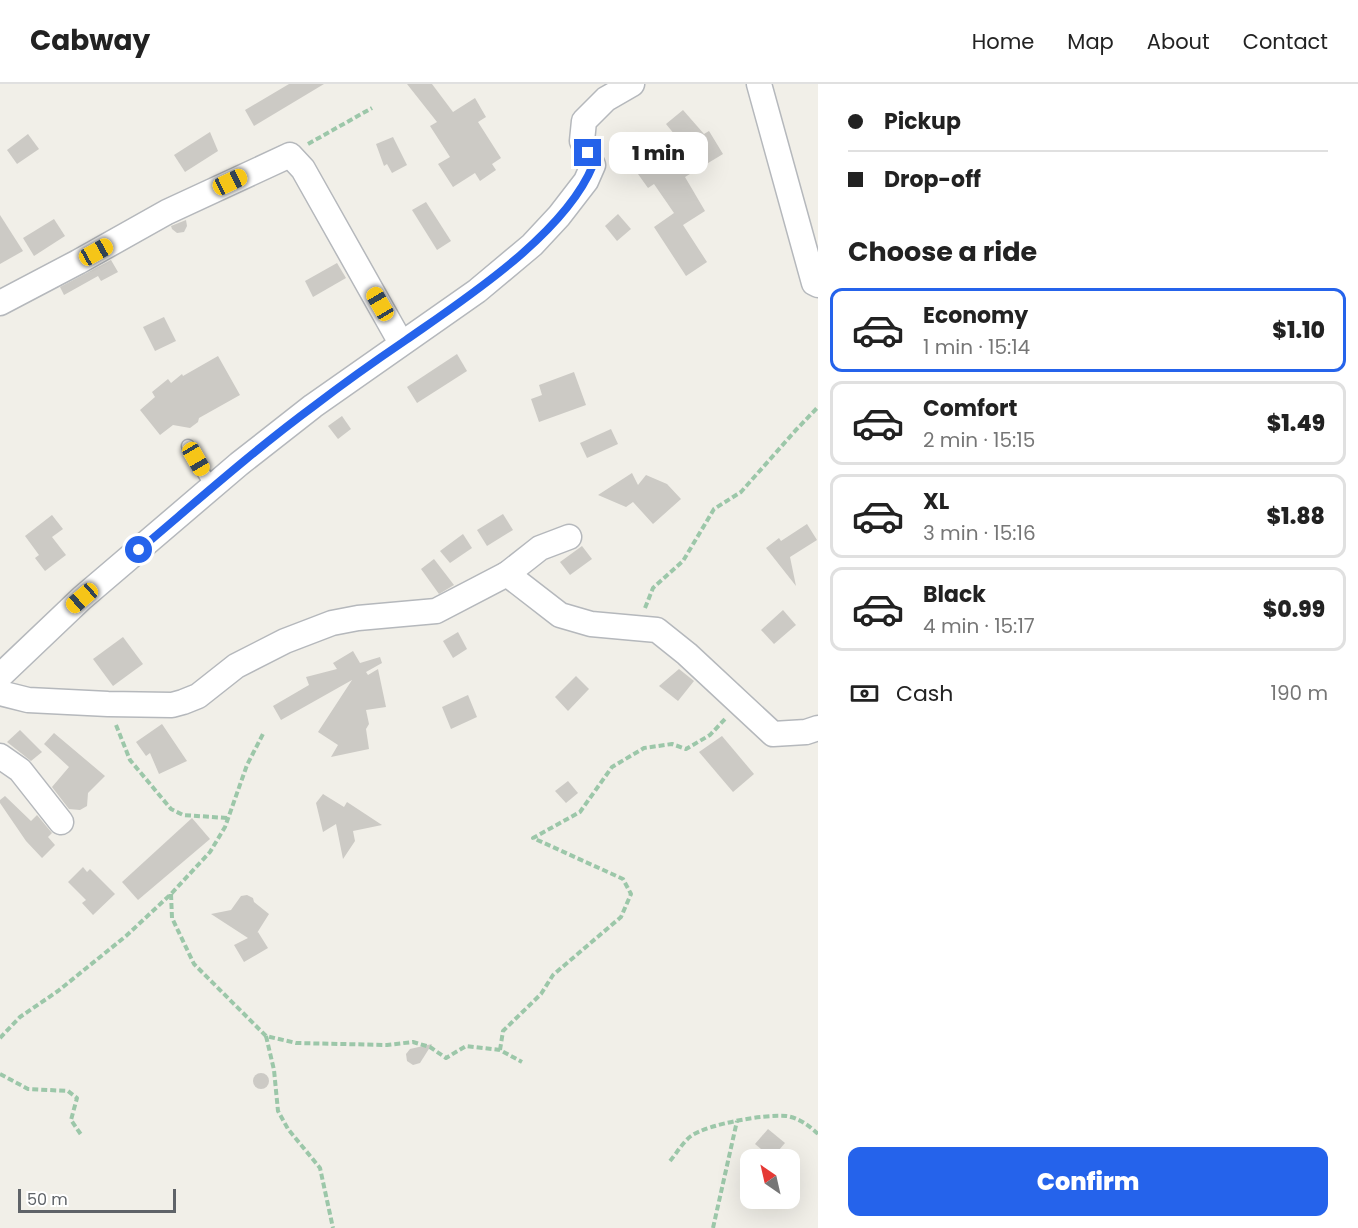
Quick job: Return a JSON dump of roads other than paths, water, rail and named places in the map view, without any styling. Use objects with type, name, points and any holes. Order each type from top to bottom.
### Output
[{"type":"street","points":[[0,676],[54,622],[239,464],[313,406],[477,291],[532,245],[559,216],[586,181],[593,165],[582,141],[584,121],[606,99],[632,84]]},
{"type":"street","points":[[759,84],[814,283],[818,285]]},
{"type":"street","points":[[0,303],[167,212],[290,154],[303,169],[402,343]]},
{"type":"street","points":[[0,693],[28,700],[172,705],[192,699],[236,666],[311,630],[358,618],[436,611],[507,574],[540,548],[569,537]]},
{"type":"street","points":[[507,574],[560,615],[591,624],[657,630],[687,654],[773,734],[806,732],[818,728]]},
{"type":"street","points":[[0,756],[20,770],[61,822]]},
{"type":"lane","points":[[188,446],[212,487]]}]
